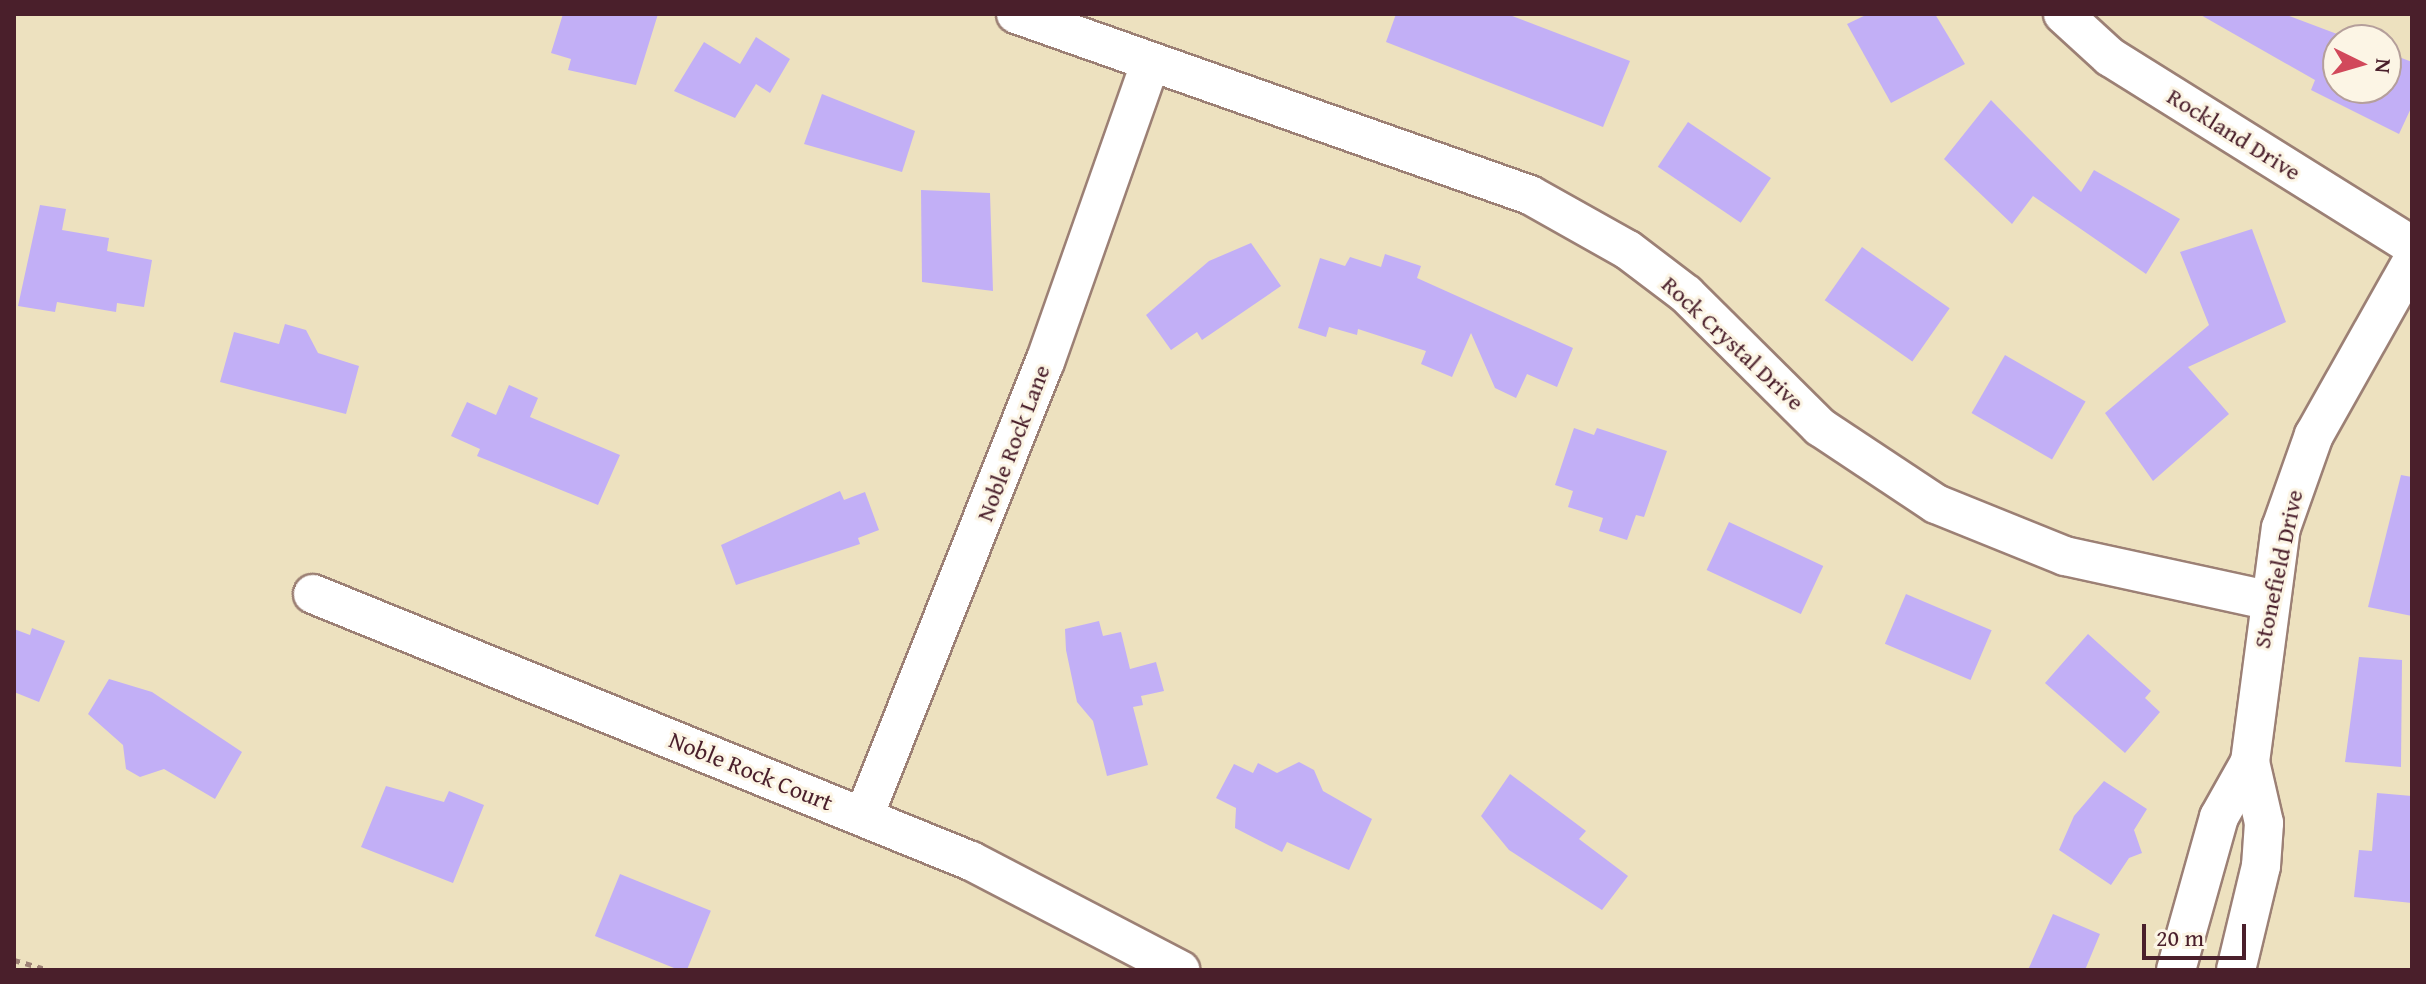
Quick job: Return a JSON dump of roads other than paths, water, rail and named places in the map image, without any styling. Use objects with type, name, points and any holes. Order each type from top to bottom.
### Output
[{"type":"street","name":"Rock Crystal Drive","points":[[1016,14],[1150,64],[1530,195],[1580,220],[1686,294],[1820,427],[1962,517],[2065,556],[2266,600]]},
{"type":"street","name":"Rockland Drive","points":[[2063,14],[2110,57],[2412,246]]},
{"type":"street","name":"Noble Rock Lane","points":[[864,816],[1045,362],[1150,64]]},
{"type":"street","name":"Stonefield Drive","points":[[2236,970],[2261,866],[2264,823],[2250,762],[2266,600],[2314,435],[2412,261]]},
{"type":"street","name":"Noble Rock Court","points":[[313,594],[864,816],[1066,905],[1180,970]]},
{"type":"street","name":"Stonefield Drive","points":[[2176,970],[2219,817],[2250,762]]}]
